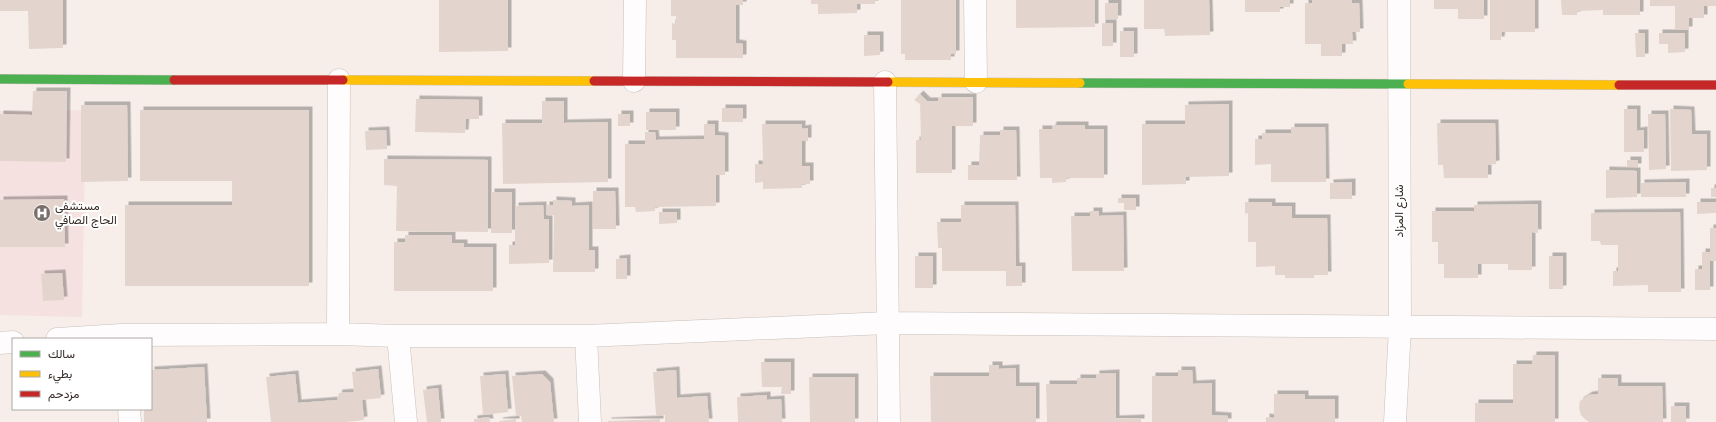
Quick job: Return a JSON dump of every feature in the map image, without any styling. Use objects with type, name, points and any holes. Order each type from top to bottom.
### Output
[{"type":"street","points":[[634,81],[635,0]]},
{"type":"street","points":[[975,0],[976,82]]},
{"type":"street","name":"شارع المزاد","points":[[1395,422],[1400,327],[1398,84],[1399,0]]},
{"type":"street","points":[[0,79],[1716,85]]},
{"type":"street","points":[[338,334],[339,80]]},
{"type":"street","points":[[885,82],[889,422]]},
{"type":"street","points":[[89,338],[338,334],[398,336],[586,336],[887,323],[1716,329]]},
{"type":"street","points":[[398,336],[406,422]]},
{"type":"street","points":[[586,336],[590,422]]},
{"type":"street","points":[[0,343],[12,342]]},
{"type":"street","points":[[129,410],[130,422]]},
{"type":"shaded area","name":"مستشفى الحاج الصافي","points":[[86,110],[82,317],[0,315],[0,111]]},
{"type":"building","points":[[0,0],[63,0],[63,48],[29,49],[28,11],[0,11]]},
{"type":"building","points":[[439,0],[508,0],[508,51],[439,52]]},
{"type":"building","points":[[671,0],[743,0],[743,5],[736,5],[736,43],[743,44],[743,58],[676,58],[676,40],[672,40],[672,23],[676,24],[676,16],[671,16]]},
{"type":"building","points":[[811,0],[875,0],[875,4],[857,4],[857,13],[818,14],[818,4],[811,4]]},
{"type":"building","points":[[901,0],[956,0],[956,54],[951,54],[951,60],[905,60],[905,54],[901,54]]},
{"type":"building","points":[[1016,0],[1095,0],[1095,27],[1016,28]]},
{"type":"building","points":[[1144,0],[1209,0],[1210,35],[1165,36],[1164,29],[1144,29]]},
{"type":"building","points":[[1245,0],[1290,0],[1290,7],[1280,7],[1280,12],[1245,12]]},
{"type":"building","points":[[1312,0],[1352,0],[1352,3],[1359,3],[1360,32],[1352,32],[1353,44],[1342,44],[1342,56],[1321,56],[1321,44],[1305,44],[1305,3],[1312,3]]},
{"type":"building","points":[[1434,0],[1484,0],[1484,19],[1458,19],[1458,9],[1434,9]]},
{"type":"building","points":[[1490,0],[1535,0],[1535,32],[1502,32],[1501,40],[1490,40]]},
{"type":"building","points":[[1561,0],[1640,0],[1640,15],[1603,15],[1603,10],[1577,11],[1577,15],[1562,15]]},
{"type":"building","points":[[1650,0],[1716,0],[1716,6],[1704,6],[1704,18],[1689,18],[1689,30],[1675,30],[1675,6],[1650,6]]},
{"type":"building","points":[[1105,3],[1118,3],[1118,19],[1105,19]]},
{"type":"building","points":[[1102,23],[1113,23],[1113,46],[1102,46]]},
{"type":"building","points":[[1120,31],[1134,31],[1134,57],[1120,57]]},
{"type":"building","points":[[1635,33],[1645,33],[1645,57],[1636,57]]},
{"type":"building","points":[[1659,33],[1685,33],[1685,52],[1668,53],[1668,44],[1659,44]]},
{"type":"building","points":[[864,35],[880,35],[880,55],[864,56]]},
{"type":"building","points":[[33,91],[67,91],[66,162],[0,161],[0,114],[32,115]]},
{"type":"building","points":[[920,94],[927,101],[938,101],[938,97],[973,97],[973,126],[952,126],[952,173],[916,173],[916,140],[921,140],[920,104],[914,100]]},
{"type":"building","points":[[416,99],[479,100],[479,119],[466,119],[465,133],[415,132]]},
{"type":"building","points":[[542,101],[564,101],[564,123],[608,122],[608,182],[503,184],[502,123],[542,123]]},
{"type":"building","points":[[1229,104],[1229,176],[1186,177],[1186,184],[1142,185],[1142,124],[1185,124],[1185,105]]},
{"type":"building","points":[[81,105],[127,105],[128,181],[81,182]]},
{"type":"building","points":[[722,108],[743,108],[743,122],[722,122]]},
{"type":"building","points":[[1624,109],[1637,109],[1637,131],[1644,130],[1644,152],[1624,152]]},
{"type":"building","points":[[1670,109],[1691,110],[1692,134],[1707,134],[1707,170],[1671,171]]},
{"type":"building","points":[[140,110],[309,110],[309,286],[125,286],[125,205],[232,205],[232,181],[140,181]]},
{"type":"building","points":[[646,112],[676,112],[676,130],[646,130]]},
{"type":"building","points":[[618,114],[630,114],[630,126],[618,126]]},
{"type":"building","points":[[1648,114],[1665,114],[1666,169],[1649,170]]},
{"type":"building","points":[[1437,123],[1495,123],[1496,164],[1488,165],[1488,178],[1444,178],[1443,165],[1438,165]]},
{"type":"building","points":[[704,124],[715,124],[715,135],[725,136],[725,175],[716,175],[716,206],[655,207],[655,211],[636,212],[635,207],[625,207],[625,144],[645,144],[645,132],[655,132],[656,140],[704,139]]},
{"type":"building","points":[[762,124],[802,124],[802,129],[808,128],[808,141],[802,141],[802,166],[810,166],[810,184],[802,184],[802,188],[763,189],[763,182],[755,183],[755,164],[763,164]]},
{"type":"building","points":[[1053,125],[1085,125],[1085,129],[1104,129],[1104,178],[1066,178],[1066,182],[1052,183],[1052,178],[1040,178],[1039,129],[1052,129]]},
{"type":"building","points":[[1291,127],[1325,127],[1326,182],[1271,182],[1271,164],[1255,165],[1255,139],[1262,139],[1262,133],[1291,133]]},
{"type":"building","points":[[386,130],[387,149],[366,150],[365,131]]},
{"type":"building","points":[[1000,130],[1016,130],[1017,180],[968,180],[968,165],[979,165],[980,135],[1000,135]]},
{"type":"building","points":[[384,159],[488,160],[488,232],[396,231],[397,186],[384,185]]},
{"type":"building","points":[[1627,160],[1638,160],[1638,167],[1627,167]]},
{"type":"building","points":[[1606,170],[1637,171],[1637,197],[1606,198]]},
{"type":"building","points":[[1352,182],[1352,199],[1330,199],[1330,183]]},
{"type":"building","points":[[1686,182],[1686,197],[1641,197],[1641,183]]},
{"type":"building","points":[[1711,188],[1716,188],[1716,197],[1711,197]]},
{"type":"building","points":[[593,191],[615,191],[616,229],[593,229]]},
{"type":"building","points":[[491,192],[512,192],[512,233],[491,233]]},
{"type":"building","points":[[1118,198],[1136,198],[1136,210],[1124,210],[1124,203],[1118,203]]},
{"type":"building","points":[[64,199],[65,247],[0,247],[0,200]]},
{"type":"building","points":[[553,200],[572,201],[572,206],[589,205],[589,250],[595,250],[595,272],[553,272],[554,215],[546,215],[546,205],[553,205]]},
{"type":"building","points":[[1245,202],[1272,202],[1272,206],[1292,206],[1292,218],[1327,218],[1328,275],[1314,275],[1314,278],[1285,278],[1285,275],[1275,275],[1275,266],[1256,267],[1256,242],[1248,242],[1248,213],[1245,214]]},
{"type":"building","points":[[1697,202],[1716,202],[1716,213],[1697,214]]},
{"type":"building","points":[[1538,204],[1538,233],[1532,232],[1532,270],[1508,270],[1508,264],[1478,264],[1478,278],[1444,278],[1444,264],[1438,264],[1438,242],[1432,242],[1432,211],[1474,211],[1474,205]]},
{"type":"building","points":[[543,205],[544,219],[549,219],[549,263],[509,264],[509,245],[515,245],[515,206]]},
{"type":"building","points":[[961,205],[1015,205],[1016,266],[1022,266],[1022,286],[1006,286],[1006,271],[942,271],[942,248],[938,248],[937,222],[961,222]]},
{"type":"building","points":[[1090,211],[1099,211],[1099,216],[1123,215],[1124,271],[1072,271],[1071,216],[1090,216]]},
{"type":"building","points":[[659,212],[677,212],[677,223],[659,224]]},
{"type":"building","points":[[1680,212],[1681,292],[1648,292],[1648,285],[1613,286],[1613,271],[1618,271],[1618,245],[1601,245],[1600,241],[1591,241],[1591,213]]},
{"type":"building","points":[[1710,228],[1716,228],[1716,261],[1710,261],[1710,290],[1695,290],[1695,269],[1702,269],[1702,252],[1710,252]]},
{"type":"building","points":[[405,235],[452,235],[452,243],[464,243],[464,247],[493,247],[493,291],[394,291],[394,242],[405,242]]},
{"type":"building","points":[[915,256],[933,256],[933,288],[915,288]]},
{"type":"building","points":[[1549,256],[1563,256],[1563,289],[1549,289]]},
{"type":"building","points":[[627,258],[627,279],[616,279],[616,259]]},
{"type":"building","points":[[62,273],[64,300],[43,301],[41,274]]},
{"type":"building","points":[[1533,355],[1555,355],[1555,422],[1475,422],[1475,403],[1513,403],[1513,364],[1532,364]]},
{"type":"building","points":[[761,362],[791,362],[791,394],[781,394],[782,387],[762,387]]},
{"type":"building","points":[[989,365],[999,365],[999,369],[1016,368],[1016,386],[1036,386],[1036,422],[931,422],[930,376],[989,376]]},
{"type":"building","points":[[204,367],[207,422],[144,422],[144,410],[152,410],[152,370]]},
{"type":"building","points":[[378,369],[381,398],[362,400],[364,420],[346,422],[271,422],[266,377],[295,374],[298,403],[337,400],[339,393],[354,392],[352,372]]},
{"type":"building","points":[[676,370],[677,398],[707,396],[709,422],[665,422],[665,415],[656,415],[653,372]]},
{"type":"building","points":[[1178,370],[1192,370],[1193,384],[1212,383],[1212,415],[1228,416],[1228,422],[1152,422],[1152,376],[1178,376]]},
{"type":"building","points":[[1116,373],[1116,419],[1141,418],[1141,422],[1047,422],[1046,384],[1077,384],[1077,378],[1096,378],[1096,374]]},
{"type":"building","points":[[505,374],[508,412],[483,415],[480,376]]},
{"type":"building","points":[[542,374],[550,382],[554,422],[522,422],[521,416],[516,416],[512,376]]},
{"type":"building","points":[[809,377],[855,377],[855,422],[810,422]]},
{"type":"building","points":[[1598,378],[1618,378],[1618,386],[1662,386],[1663,422],[1589,422],[1586,420],[1581,415],[1579,408],[1580,401],[1589,395],[1598,394]]},
{"type":"building","points":[[438,388],[441,422],[427,422],[423,390]]},
{"type":"building","points":[[1274,394],[1305,394],[1305,399],[1335,399],[1335,422],[1266,422],[1266,417],[1274,418]]},
{"type":"building","points":[[767,395],[767,400],[781,399],[782,422],[738,422],[737,397]]},
{"type":"building","points":[[1671,406],[1686,406],[1686,422],[1671,422]]},
{"type":"building","points":[[489,417],[490,422],[474,422],[474,419]]},
{"type":"building","points":[[516,419],[516,422],[499,421]]},
{"type":"building","points":[[660,419],[660,422],[608,422],[608,421]]},
{"type":"traffic: fast","points":[[0,79],[174,80]]},
{"type":"traffic: fast","points":[[1080,83],[1408,84]]},
{"type":"traffic: slow","points":[[343,80],[594,81]]},
{"type":"traffic: slow","points":[[888,82],[1080,83]]},
{"type":"traffic: slow","points":[[1408,84],[1619,85]]},
{"type":"traffic: jam","points":[[174,80],[343,80]]},
{"type":"traffic: jam","points":[[594,81],[888,82]]},
{"type":"traffic: jam","points":[[1619,85],[1716,85]]},
{"type":"place","name":"مستشفى الحاج الصافي","points":[[42,213]]}]
